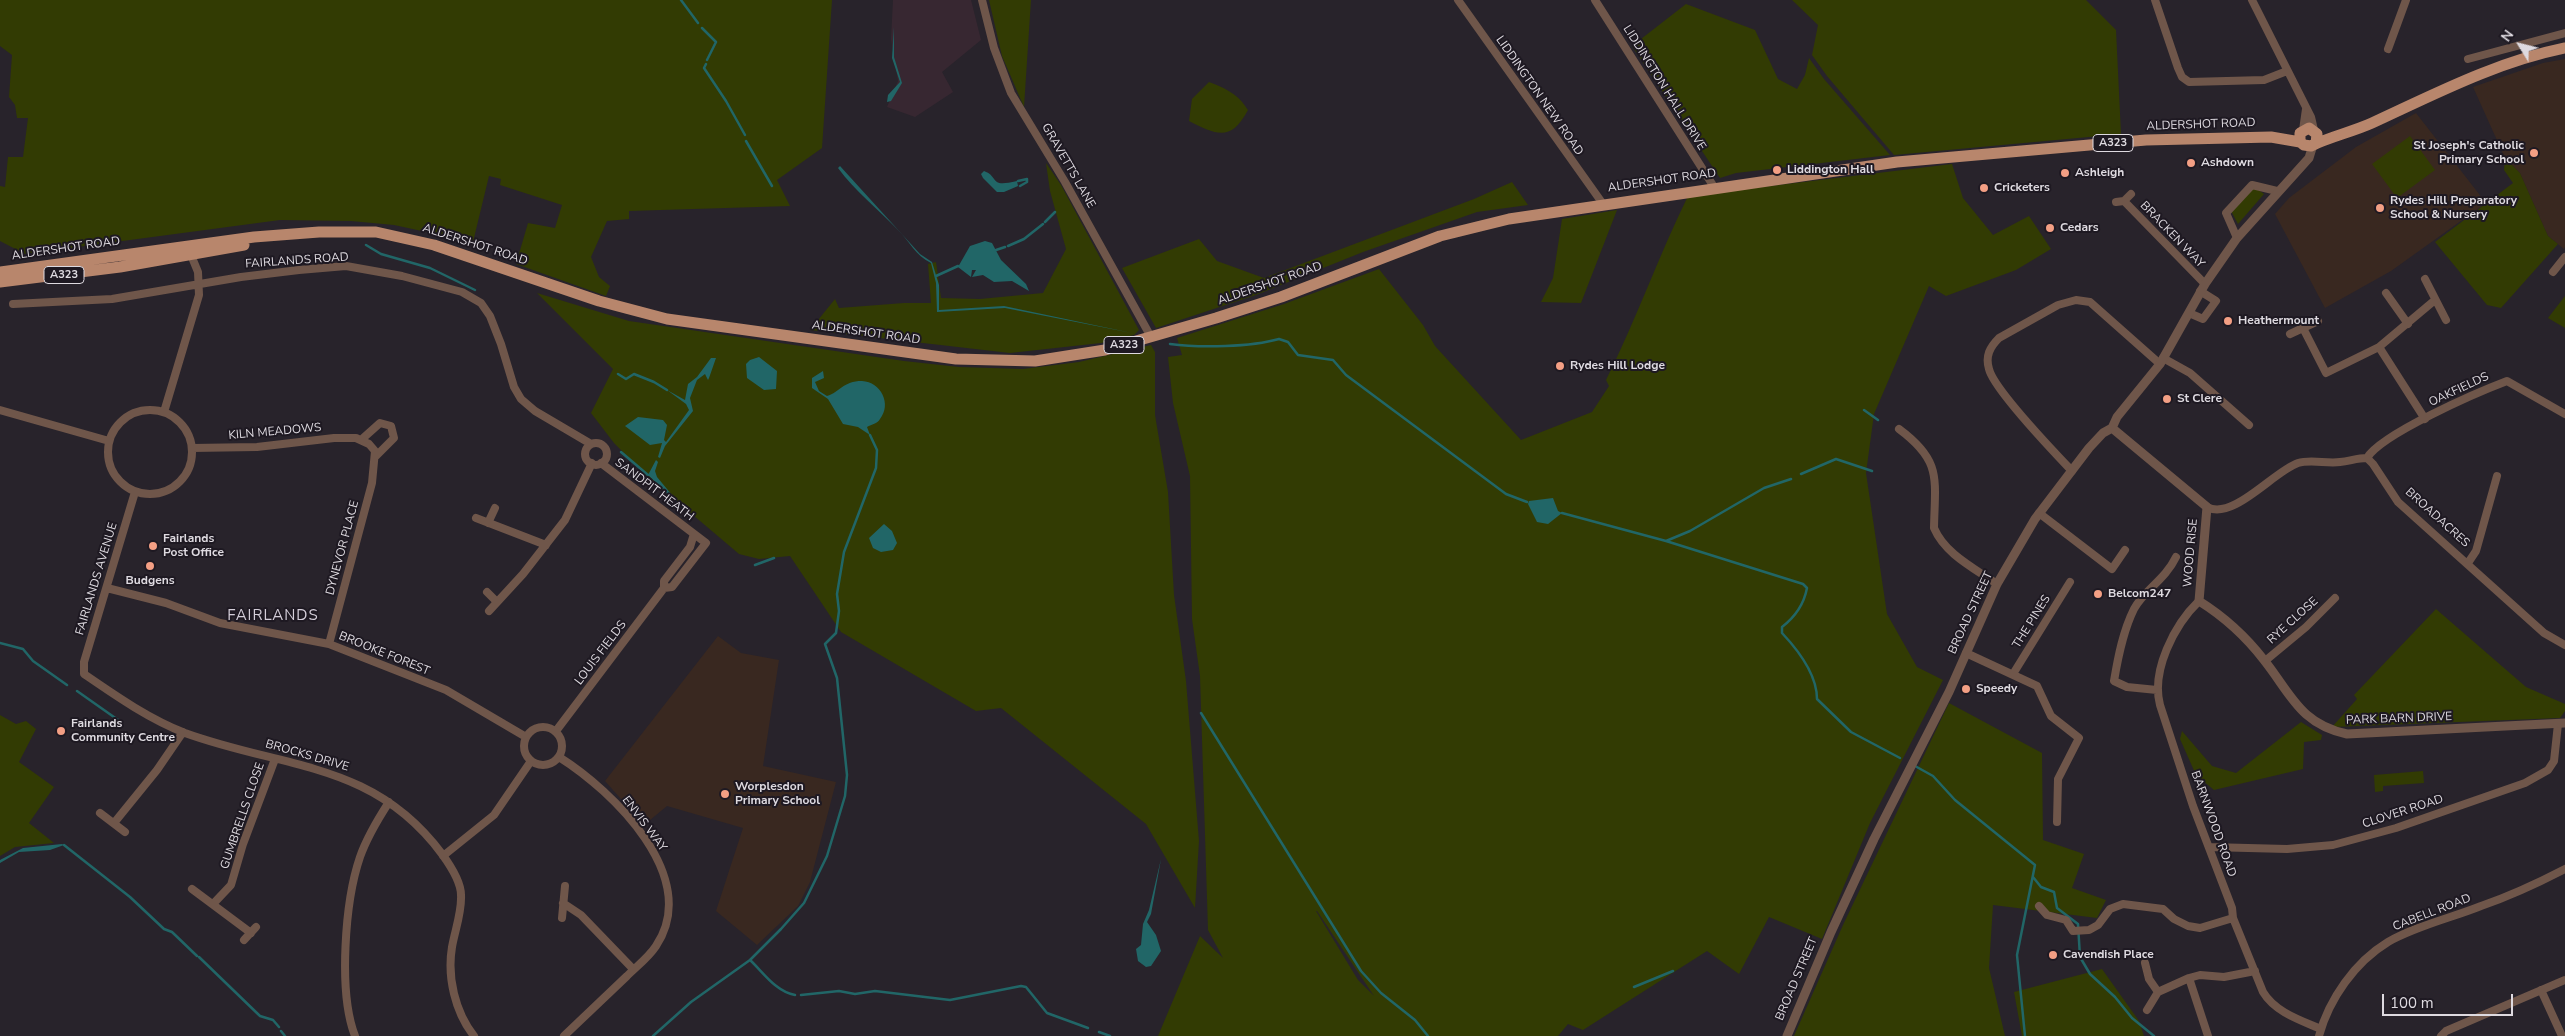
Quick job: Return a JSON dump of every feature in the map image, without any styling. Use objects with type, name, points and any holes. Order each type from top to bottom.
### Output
[{"type":"main road","name":"ALDERSHOT ROAD","points":[[0,272],[254,237],[343,231],[395,235],[457,252],[599,302],[660,318],[698,325],[956,359],[1014,362],[1057,358],[1105,350],[1151,337],[1280,297],[1464,228],[1602,204],[1897,162],[2146,140],[2308,137],[2344,134],[2485,72],[2542,53],[2565,48]]},
{"type":"main road","name":"ALDERSHOT ROAD","points":[[0,282],[191,255],[285,236]]},
{"type":"main road","points":[[169,249],[191,255]]},
{"type":"street","name":"GRAVETTS LANE","points":[[982,0],[994,48],[1011,93],[1064,182],[1151,337]]},
{"type":"street","name":"LIDDINGTON NEW ROAD","points":[[1458,0],[1602,204]]},
{"type":"street","name":"LIDDINGTON HALL DRIVE","points":[[1595,0],[1714,187]]},
{"type":"street","points":[[2155,0],[2178,68],[2182,77],[2189,82],[2264,80],[2287,71]]},
{"type":"street","points":[[2252,0],[2306,109],[2308,137]]},
{"type":"street","points":[[2388,49],[2406,0]]},
{"type":"street","points":[[2468,59],[2565,33]]},
{"type":"street","name":"BROAD STREET","points":[[1787,1036],[1831,932],[1909,769],[1952,686],[1997,584],[2039,513],[2102,434],[2112,428],[2117,417],[2162,361],[2203,288],[2237,238],[2304,163],[2308,137]]},
{"type":"street","points":[[2237,238],[2226,213],[2252,186],[2277,191]]},
{"type":"street","name":"BRACKEN WAY","points":[[2130,194],[2120,202],[2203,288]]},
{"type":"street","points":[[164,412],[199,295],[198,272],[191,255]]},
{"type":"street","points":[[2553,272],[2565,257]]},
{"type":"street","name":"FAIRLANDS ROAD","points":[[13,304],[112,299],[299,270],[346,266],[402,276],[462,292],[481,303],[490,316],[514,387],[521,400],[535,411],[592,444],[601,444],[606,449],[606,456],[601,463]]},
{"type":"street","points":[[2425,280],[2446,320]]},
{"type":"street","points":[[2189,313],[2203,318],[2216,301],[2203,288]]},
{"type":"street","points":[[2386,293],[2408,324]]},
{"type":"street","points":[[2072,471],[1997,384],[1989,369],[1988,358],[1994,343],[1999,338],[2067,301],[2083,300],[2090,302],[2162,361],[2190,373],[2249,425]]},
{"type":"street","points":[[2303,328],[2326,373],[2379,347],[2435,300]]},
{"type":"street","points":[[2290,334],[2318,320]]},
{"type":"street","points":[[2379,347],[2425,419]]},
{"type":"street","name":"OAKFIELDS","points":[[2367,458],[2381,444],[2461,399],[2507,381],[2565,414]]},
{"type":"street","points":[[0,410],[109,441]]},
{"type":"street","points":[[147,410],[164,412],[183,426],[192,448],[191,462],[185,475],[176,485],[163,492],[149,494],[135,492],[124,486],[116,477],[109,459],[109,441],[117,426],[130,415],[147,410]]},
{"type":"street","points":[[360,440],[380,422],[391,426],[395,434],[394,438],[376,456]]},
{"type":"street","points":[[2112,428],[2207,506],[2218,510],[2248,496],[2299,462],[2339,462],[2367,458]]},
{"type":"street","points":[[1898,429],[1922,448],[1934,468],[1934,528],[1937,535],[1950,550],[1997,584]]},
{"type":"street","name":"KILN MEADOWS","points":[[192,448],[256,447],[343,437],[360,440],[373,447],[376,456]]},
{"type":"street","points":[[592,444],[585,452],[587,459],[592,464]]},
{"type":"street","name":"DYNEVOR PLACE","points":[[329,644],[353,559],[376,456]]},
{"type":"street","name":"BROADACRES","points":[[2367,458],[2398,502],[2544,633],[2565,645]]},
{"type":"street","points":[[592,464],[601,463]]},
{"type":"street","name":"SANDPIT HEATH","points":[[601,463],[694,534]]},
{"type":"street","points":[[489,611],[565,520],[592,464]]},
{"type":"street","points":[[2468,563],[2476,551],[2497,476]]},
{"type":"street","name":"FAIRLANDS AVENUE","points":[[84,674],[84,662],[135,492]]},
{"type":"street","name":"WOOD RISE","points":[[2199,601],[2207,506]]},
{"type":"street","points":[[488,522],[494,508]]},
{"type":"street","points":[[2039,513],[2112,568],[2125,550]]},
{"type":"street","points":[[476,518],[546,545]]},
{"type":"street","name":"LOUIS FIELDS","points":[[556,731],[664,588],[664,581],[690,547],[694,534],[706,543],[672,587],[664,588]]},
{"type":"street","points":[[2157,690],[2127,687],[2114,681],[2119,654],[2135,608],[2169,571],[2176,557]]},
{"type":"street","name":"THE PINES","points":[[2013,674],[2070,582]]},
{"type":"street","name":"BROOKE FOREST","points":[[107,588],[166,603],[220,623],[329,644],[446,690],[526,737]]},
{"type":"street","points":[[487,592],[497,602]]},
{"type":"street","name":"RYE CLOSE","points":[[2265,661],[2306,627],[2335,598]]},
{"type":"street","name":"PARK BARN DRIVE","points":[[2199,601],[2221,617],[2265,661],[2284,691],[2304,713],[2323,728],[2347,734],[2561,723]]},
{"type":"street","name":"BARNWOOD ROAD","points":[[2199,601],[2189,611],[2167,652],[2159,675],[2157,690],[2169,736],[2232,908],[2233,918],[2267,998],[2277,1007],[2320,1033]]},
{"type":"street","points":[[1966,653],[2037,686],[2051,716],[2079,738],[2058,779],[2057,822]]},
{"type":"street","name":"BROCKS DRIVE","points":[[84,674],[123,701],[183,732],[340,776],[373,791],[416,824],[443,856],[459,884],[461,894],[450,973],[461,1014],[474,1036]]},
{"type":"street","name":"CLOVER ROAD","points":[[2209,847],[2287,849],[2333,845],[2396,828],[2525,783],[2548,770],[2554,762],[2561,723]]},
{"type":"street","points":[[540,727],[556,731],[563,746],[559,757],[549,764],[537,764],[532,761],[525,753],[526,737],[540,727]]},
{"type":"street","points":[[114,824],[157,770],[183,732]]},
{"type":"street","name":"ENVIS WAY","points":[[559,757],[581,771],[615,803],[640,834],[664,871],[670,904],[665,927],[656,947],[564,1036]]},
{"type":"street","name":"GUMBRELLS CLOSE","points":[[214,903],[231,885],[275,759]]},
{"type":"street","points":[[443,856],[494,815],[532,761]]},
{"type":"street","points":[[355,1036],[348,1010],[346,982],[348,918],[360,858],[369,835],[389,802]]},
{"type":"street","points":[[100,813],[126,832]]},
{"type":"street","name":"CABELL ROAD","points":[[2320,1033],[2332,1004],[2346,982],[2383,946],[2411,931],[2498,900],[2565,869]]},
{"type":"street","points":[[562,918],[565,886]]},
{"type":"street","points":[[192,888],[253,930],[244,940]]},
{"type":"street","points":[[563,903],[581,914],[634,969]]},
{"type":"street","points":[[2039,906],[2047,915],[2066,920],[2073,931],[2089,930],[2098,925],[2110,909],[2123,904],[2163,910],[2174,919],[2188,926],[2200,928],[2233,918]]},
{"type":"street","points":[[2145,963],[2149,979],[2158,992]]},
{"type":"street","points":[[2147,1010],[2158,992],[2189,978],[2200,975],[2224,976],[2255,971]]},
{"type":"street","points":[[2189,978],[2208,1036]]},
{"type":"street","points":[[2441,1036],[2446,1031],[2565,980]]},
{"type":"street","points":[[2541,990],[2562,1036]]},
{"type":"shaded area","points":[[893,0],[971,0],[981,40],[942,72],[953,92],[915,117],[887,107],[898,81],[891,39]]},
{"type":"shaded area","name":"St Joseph's Catholic Primary School","points":[[2565,59],[2564,249],[2548,236],[2520,173],[2505,158],[2473,87],[2543,63]]},
{"type":"shaded area","name":"Rydes Hill Preparatory School & Nursery","points":[[2416,113],[2486,203],[2391,271],[2325,308],[2275,214],[2289,198],[2356,147]]},
{"type":"shaded area","name":"Worplesdon Primary School","points":[[718,636],[741,653],[779,660],[763,766],[836,782],[810,882],[798,906],[757,945],[716,911],[743,828],[667,806],[644,825],[605,781]]},
{"type":"green space","points":[[0,0],[832,0],[822,148],[777,180],[790,206],[629,211],[629,219],[607,221],[591,257],[599,277],[610,286],[606,296],[516,264],[528,223],[555,228],[562,205],[500,185],[501,179],[489,176],[473,242],[394,225],[351,221],[280,220],[25,254],[0,241],[0,186],[5,187],[8,157],[23,157],[28,118],[17,118],[15,105],[9,97],[12,55],[0,46]]},
{"type":"green space","points":[[989,0],[1031,0],[1024,107],[1002,56]]},
{"type":"green space","points":[[1792,0],[2086,0],[2116,30],[2121,134],[1894,155],[1827,76],[1812,55],[1818,25]]},
{"type":"green space","points":[[1686,4],[1755,30],[1778,79],[1797,89],[1805,75],[1809,58],[1824,79],[1890,155],[1736,173],[1720,178],[1632,46]]},
{"type":"green space","points":[[1209,82],[1232,93],[1248,110],[1236,127],[1229,131],[1223,133],[1215,132],[1189,121],[1192,99]]},
{"type":"green space","points":[[2410,136],[2435,170],[2397,198],[2372,164]]},
{"type":"green space","points":[[2505,158],[2520,173],[2548,236],[2558,244],[2501,308],[2487,305],[2435,242],[2513,183],[2504,170]]},
{"type":"green space","points":[[1046,163],[1061,185],[1139,330],[1134,335],[1101,343],[1010,353],[810,330],[835,299],[839,308],[931,303],[928,264],[936,262],[941,298],[980,299],[1043,293],[1066,249],[1050,191]]},
{"type":"green space","points":[[1952,164],[1963,198],[1993,235],[2029,216],[2051,249],[2016,270],[1946,296],[1929,286],[1874,414],[1866,473],[1887,614],[1917,667],[1943,680],[1870,823],[1822,939],[1769,917],[1739,974],[1707,951],[1583,1030],[1568,1024],[1558,1036],[1158,1036],[1200,936],[1223,958],[1208,930],[1200,676],[1192,619],[1190,476],[1173,403],[1168,357],[1182,355],[1177,338],[1284,304],[1379,269],[1423,325],[1435,346],[1521,440],[1592,412],[1609,386],[1606,380],[1688,196]],"holes":[[[1317,911],[1374,996],[1358,980]]]},
{"type":"green space","points":[[1512,182],[1528,205],[1477,212],[1363,252],[1256,295],[1156,328],[1122,268],[1199,239],[1217,261],[1264,278],[1474,199]]},
{"type":"green space","points":[[2252,185],[2264,194],[2238,224],[2230,209]]},
{"type":"green space","points":[[1617,210],[1581,303],[1541,302],[1553,278],[1562,219]]},
{"type":"green space","points":[[537,293],[629,321],[904,361],[959,367],[1023,369],[1079,362],[1151,345],[1155,352],[1155,415],[1168,492],[1174,595],[1186,681],[1199,841],[1195,908],[1146,824],[1001,708],[976,711],[841,632],[790,556],[759,559],[739,554],[647,476],[614,443],[591,413],[613,369]]},
{"type":"green space","points":[[2565,296],[2565,328],[2548,318]]},
{"type":"green space","points":[[2436,609],[2526,687],[2565,704],[2565,711],[2560,718],[2332,727],[2357,699],[2354,695]]},
{"type":"green space","points":[[1949,703],[2042,753],[2043,840],[2084,854],[2072,888],[2106,900],[2097,918],[1993,905],[1989,968],[2005,1036],[1794,1036],[1843,925]]},
{"type":"green space","points":[[0,715],[16,724],[26,721],[36,729],[19,762],[54,787],[29,823],[54,843],[15,847],[0,856]]},
{"type":"green space","points":[[2301,722],[2322,735],[2321,740],[2304,742],[2303,769],[2214,790],[2196,775],[2180,739],[2182,731],[2212,766],[2236,773]]},
{"type":"green space","points":[[2423,771],[2424,783],[2383,786],[2383,791],[2375,792],[2374,775]]},
{"type":"green space","points":[[2102,969],[2139,1021],[2144,1036],[2022,1036],[2014,992]]},
{"type":"water","points":[[894,27],[894,57],[902,83],[891,101],[887,102],[888,95],[900,82],[892,58]]},
{"type":"water","points":[[840,166],[920,254],[932,262],[939,285],[939,310],[1004,306],[1132,333],[1005,308],[937,312],[936,283],[931,263],[917,252],[852,184],[838,168]]},
{"type":"water","points":[[984,171],[989,173],[998,182],[1008,183],[1017,181],[1018,186],[1004,192],[997,192],[983,178],[981,174]]},
{"type":"water","points":[[985,241],[992,243],[1001,260],[1026,284],[1029,291],[1012,281],[994,282],[983,275],[972,277],[976,270],[972,270],[971,277],[958,267],[970,246]]},
{"type":"water","points":[[759,357],[777,371],[776,389],[764,390],[747,378],[746,364],[750,360]]},
{"type":"water","points":[[711,358],[716,358],[708,380],[705,374],[697,380],[690,398],[693,411],[665,446],[660,458],[658,457],[662,443],[650,445],[625,426],[638,417],[663,420],[667,425],[664,440],[666,442],[689,410],[686,404],[667,390],[685,400],[688,384],[697,377]]},
{"type":"water","points":[[823,371],[824,378],[815,382],[819,391],[827,396],[856,381],[869,382],[875,385],[883,395],[885,407],[879,421],[867,427],[870,435],[858,427],[843,424],[828,399],[812,388],[812,378]]},
{"type":"water","points":[[656,460],[658,462],[655,471],[657,477],[687,513],[648,475]]},
{"type":"water","points":[[1553,498],[1558,511],[1562,513],[1548,524],[1537,522],[1528,504],[1529,501]]},
{"type":"water","points":[[884,524],[892,531],[897,543],[893,550],[881,552],[873,548],[869,538]]},
{"type":"water","points":[[64,845],[50,850],[19,852],[0,863],[0,860],[23,848]]},
{"type":"water","points":[[1161,859],[1151,914],[1147,922],[1156,935],[1161,951],[1151,966],[1146,967],[1138,961],[1136,949],[1141,945],[1143,924],[1149,910]]},
{"type":"waterway","points":[[681,0],[698,23]]},
{"type":"waterway","points":[[702,28],[716,42],[707,60]]},
{"type":"waterway","points":[[706,64],[704,68],[726,101],[745,135]]},
{"type":"waterway","points":[[746,141],[772,186]]},
{"type":"waterway","points":[[1018,181],[1027,179],[1027,182],[1020,186]]},
{"type":"waterway","points":[[1045,222],[1055,212]]},
{"type":"waterway","points":[[1008,246],[1024,239],[1043,224]]},
{"type":"waterway","points":[[366,245],[381,254],[430,268],[475,290]]},
{"type":"waterway","points":[[996,250],[1005,247]]},
{"type":"waterway","points":[[936,276],[958,266]]},
{"type":"waterway","points":[[1170,344],[1225,346],[1254,344],[1279,339],[1288,342],[1298,355],[1333,360],[1346,375],[1506,494],[1527,502]]},
{"type":"waterway","points":[[618,374],[626,379],[634,374],[654,382],[667,390]]},
{"type":"waterway","points":[[1864,410],[1878,420]]},
{"type":"waterway","points":[[653,1036],[691,1002],[750,960],[781,929],[804,903],[827,856],[845,796],[847,775],[837,678],[825,644],[836,633],[839,611],[837,594],[844,552],[876,468],[877,450],[870,435]]},
{"type":"waterway","points":[[621,452],[648,475]]},
{"type":"waterway","points":[[1801,474],[1836,459],[1872,471]]},
{"type":"waterway","points":[[1666,541],[1690,531],[1764,488],[1791,479]]},
{"type":"waterway","points":[[1562,513],[1666,541],[1803,584],[1807,588],[1804,599],[1795,614],[1782,627],[1782,633],[1806,663],[1814,681],[1817,699],[1851,732],[1900,758]]},
{"type":"waterway","points":[[755,565],[774,558]]},
{"type":"waterway","points":[[0,643],[23,649],[33,661],[67,685]]},
{"type":"waterway","points":[[77,691],[121,722]]},
{"type":"waterway","points":[[1201,713],[1361,971],[1381,993],[1415,1020],[1428,1036]]},
{"type":"waterway","points":[[1915,766],[1933,776],[1955,800],[2035,865],[2017,955],[2025,1036]]},
{"type":"waterway","points":[[64,845],[130,897],[164,929],[172,932],[197,956]]},
{"type":"waterway","points":[[2033,877],[2041,887],[2054,892],[2057,908],[2078,924],[2080,957],[2090,974],[2115,997],[2132,1018],[2154,1036]]},
{"type":"waterway","points":[[199,957],[260,1016],[273,1020],[279,1027]]},
{"type":"waterway","points":[[750,960],[776,986],[795,995]]},
{"type":"waterway","points":[[1634,987],[1673,971]]},
{"type":"waterway","points":[[801,995],[839,991],[855,994],[875,991],[950,1000],[1021,986],[1026,987],[1047,1013],[1088,1028]]},
{"type":"waterway","points":[[281,1031],[285,1036]]},
{"type":"waterway","points":[[1099,1032],[1110,1036]]},
{"type":"place","name":"St Joseph's Catholic Primary School","points":[[2534,153]]},
{"type":"place","name":"Ashdown","points":[[2191,163]]},
{"type":"place","name":"Liddington Hall","points":[[1777,170]]},
{"type":"place","name":"Ashleigh","points":[[2065,173]]},
{"type":"place","name":"Cricketers","points":[[1984,188]]},
{"type":"place","name":"Rydes Hill Preparatory School & Nursery","points":[[2380,208]]},
{"type":"place","name":"Cedars","points":[[2050,228]]},
{"type":"place","name":"Heathermount","points":[[2228,321]]},
{"type":"place","name":"Rydes Hill Lodge","points":[[1560,366]]},
{"type":"place","name":"St Clere","points":[[2167,399]]},
{"type":"place","name":"Fairlands Post Office","points":[[153,546]]},
{"type":"place","name":"Budgens","points":[[150,566]]},
{"type":"place","name":"Belcom247","points":[[2098,594]]},
{"type":"place","name":"Speedy","points":[[1966,689]]},
{"type":"place","name":"Fairlands Community Centre","points":[[61,731]]},
{"type":"place","name":"Worplesdon Primary School","points":[[725,794]]},
{"type":"place","name":"Cavendish Place","points":[[2053,955]]},
{"type":"district","name":"FAIRLANDS","points":[[273,616]]}]
